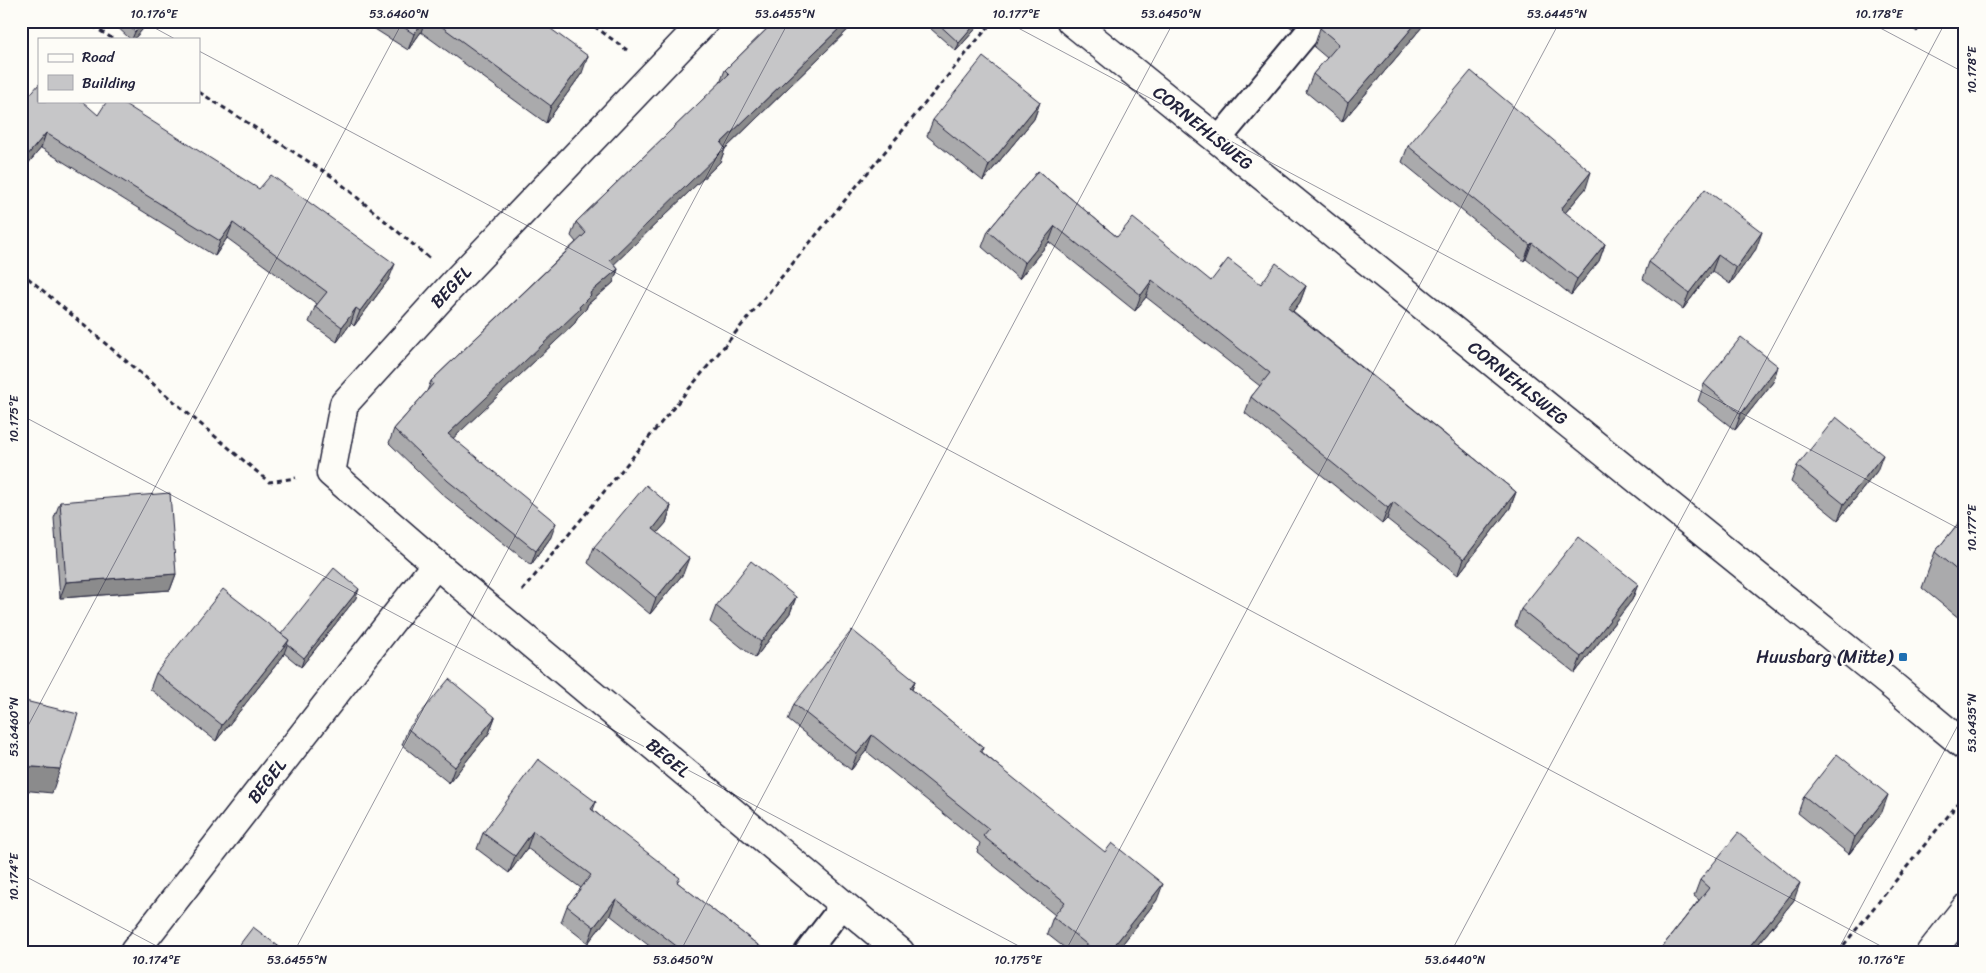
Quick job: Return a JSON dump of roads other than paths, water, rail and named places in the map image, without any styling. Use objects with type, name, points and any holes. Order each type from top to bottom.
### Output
[{"type":"street","name":"BEGEL","points":[[705,21],[456,281],[344,404],[331,473],[500,618],[900,952]]},
{"type":"street","name":"CORNEHLSWEG","points":[[1071,21],[1880,675],[1965,746]]},
{"type":"street","name":"BEGEL","points":[[134,952],[436,564]]},
{"type":"street","points":[[1931,952],[1965,909]]},
{"type":"lane","points":[[1218,140],[1317,21]]},
{"type":"lane","points":[[807,952],[843,906]]},
{"type":"place","name":"Huusbarg (Mitte)","points":[[1903,657]]}]
